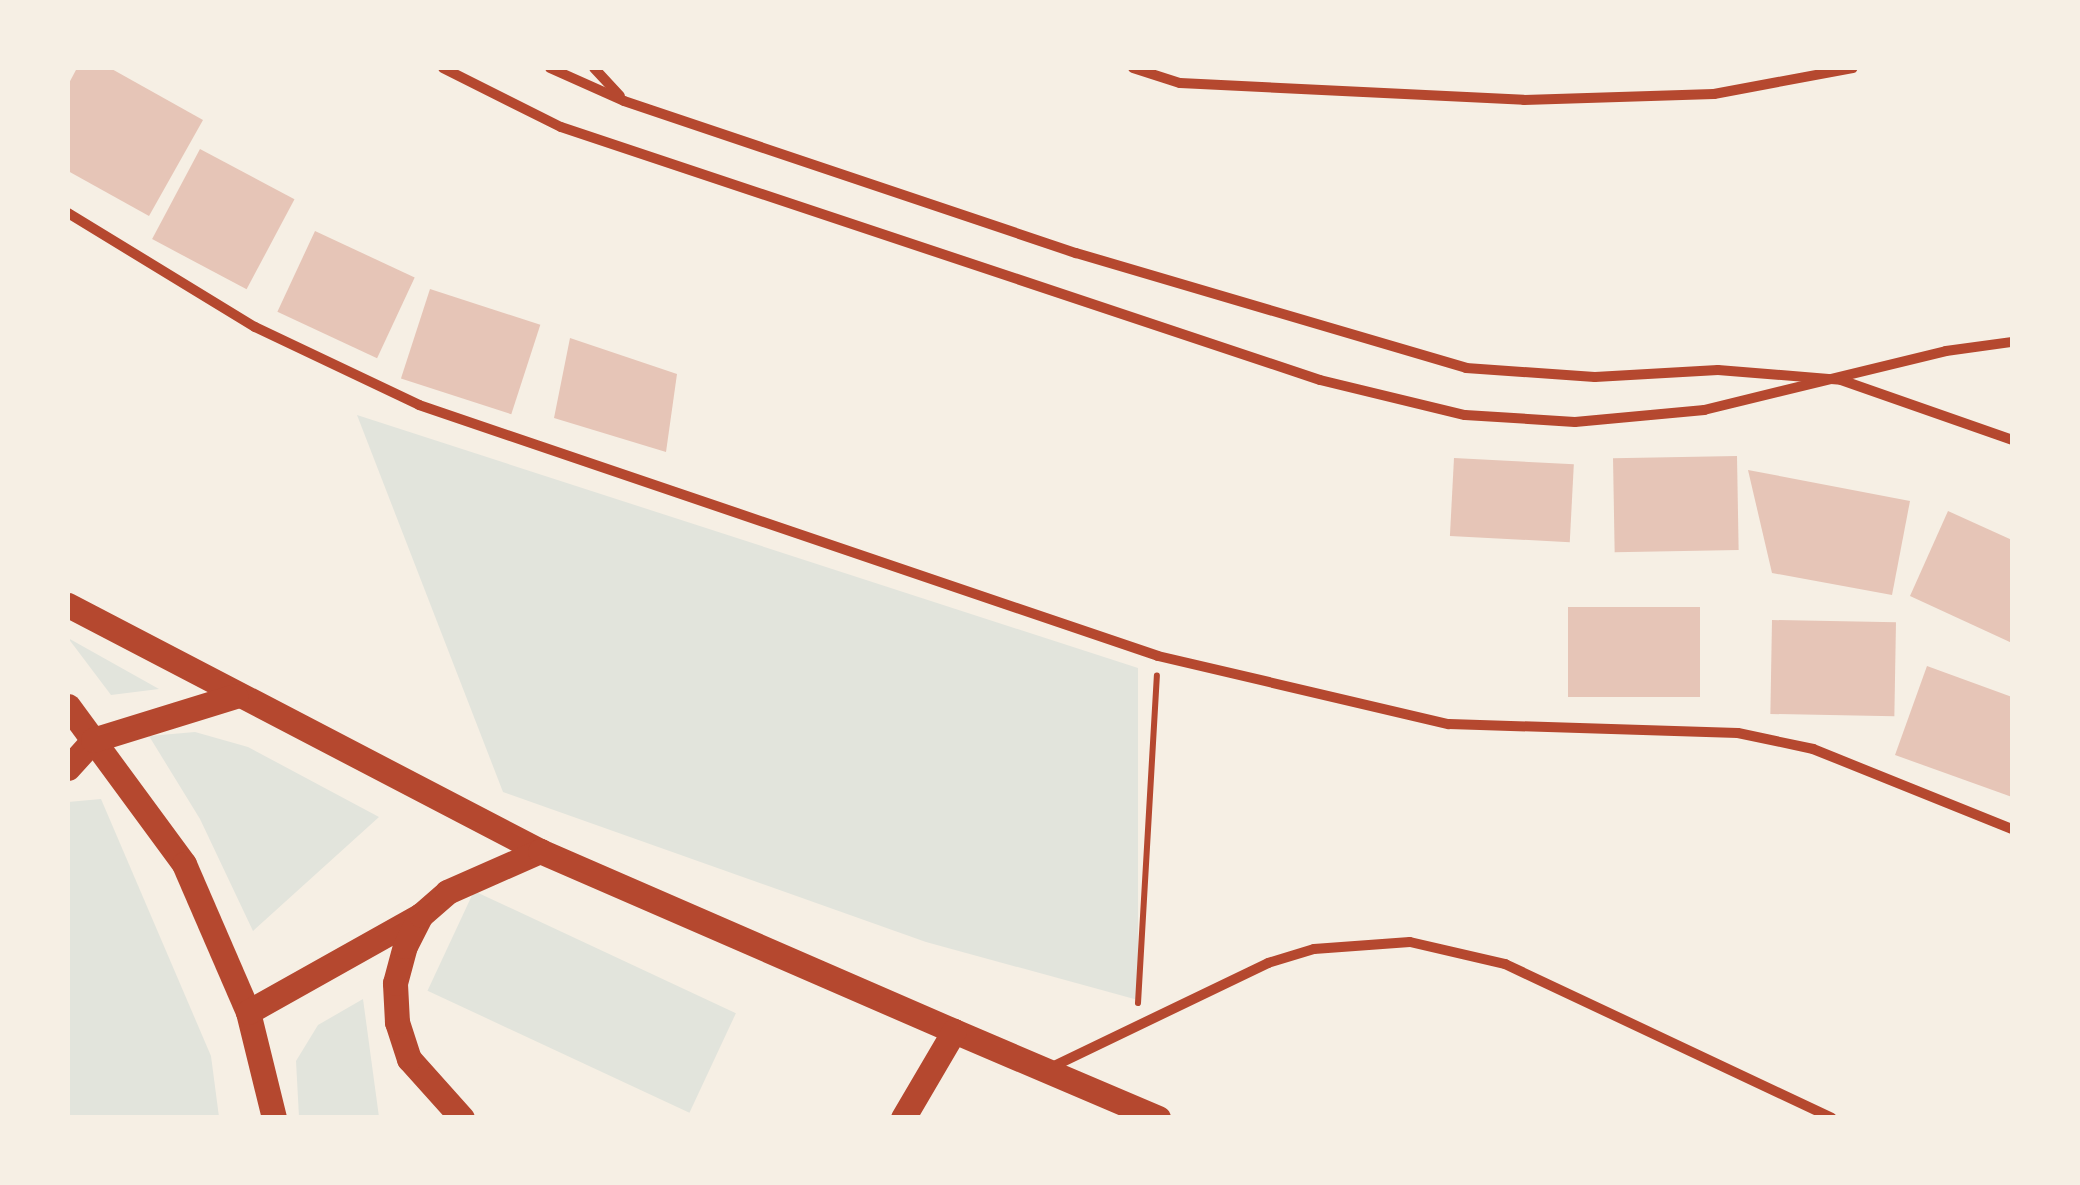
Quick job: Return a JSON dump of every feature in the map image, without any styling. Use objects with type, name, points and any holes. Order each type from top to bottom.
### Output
[{"type":"main road","points":[[68,606],[540,851],[954,1032],[1051,1067],[1158,1118]]},
{"type":"main road","points":[[68,768],[94,740],[235,696]]},
{"type":"main road","points":[[68,706],[184,864],[248,1012],[274,1118]]},
{"type":"main road","points":[[248,1012],[421,915],[448,892],[540,851]]},
{"type":"main road","points":[[421,915],[395,983],[396,1022],[409,1058],[462,1118]]},
{"type":"main road","points":[[904,1118],[954,1032]]},
{"type":"street","points":[[443,68],[561,128],[1320,380],[1466,414],[1615,421],[1704,410],[1841,380],[1946,351],[2012,342]]},
{"type":"street","points":[[550,68],[624,101],[1076,253],[1466,368],[1595,377],[1718,370],[1841,380],[2012,440]]},
{"type":"street","points":[[594,68],[624,101]]},
{"type":"street","points":[[1133,68],[1180,83],[1524,100],[1714,94],[1853,68]]},
{"type":"street","points":[[68,213],[255,328],[419,405],[1158,656],[1449,724],[1738,734],[1814,750],[2012,829]]},
{"type":"street","points":[[1051,1067],[1107,1045],[1142,1019],[1314,948],[1410,942],[1505,964],[1832,1118]]},
{"type":"path","points":[[1142,1019],[1138,1000],[1158,656]]},
{"type":"shaded area","points":[[357,415],[1138,668],[1138,1000],[926,942],[503,792]]},
{"type":"shaded area","points":[[68,638],[159,689],[111,695]]},
{"type":"shaded area","points":[[195,732],[248,747],[379,817],[253,931],[200,819],[149,736]]},
{"type":"shaded area","points":[[101,799],[211,1056],[219,1117],[68,1117],[68,802]]},
{"type":"shaded area","points":[[474,891],[736,1013],[689,1113],[428,991]]},
{"type":"shaded area","points":[[363,999],[379,1117],[299,1117],[296,1061],[318,1025]]},
{"type":"building","points":[[77,68],[110,68],[203,120],[149,216],[68,171],[68,85]]},
{"type":"building","points":[[200,149],[294,199],[247,289],[152,239]]},
{"type":"building","points":[[315,231],[415,277],[377,358],[277,312]]},
{"type":"building","points":[[430,289],[540,325],[511,414],[401,378]]},
{"type":"building","points":[[570,338],[677,374],[666,452],[554,418]]},
{"type":"building","points":[[1737,456],[1739,550],[1615,552],[1613,458]]},
{"type":"building","points":[[1454,458],[1574,464],[1570,542],[1450,536]]},
{"type":"building","points":[[1748,470],[1910,501],[1892,595],[1772,573]]},
{"type":"building","points":[[1948,511],[2012,540],[2012,643],[1910,596]]},
{"type":"building","points":[[1568,607],[1700,607],[1700,697],[1568,697]]},
{"type":"building","points":[[1772,620],[1896,622],[1894,716],[1770,714]]},
{"type":"building","points":[[1927,666],[2012,697],[2012,797],[1895,755]]}]
